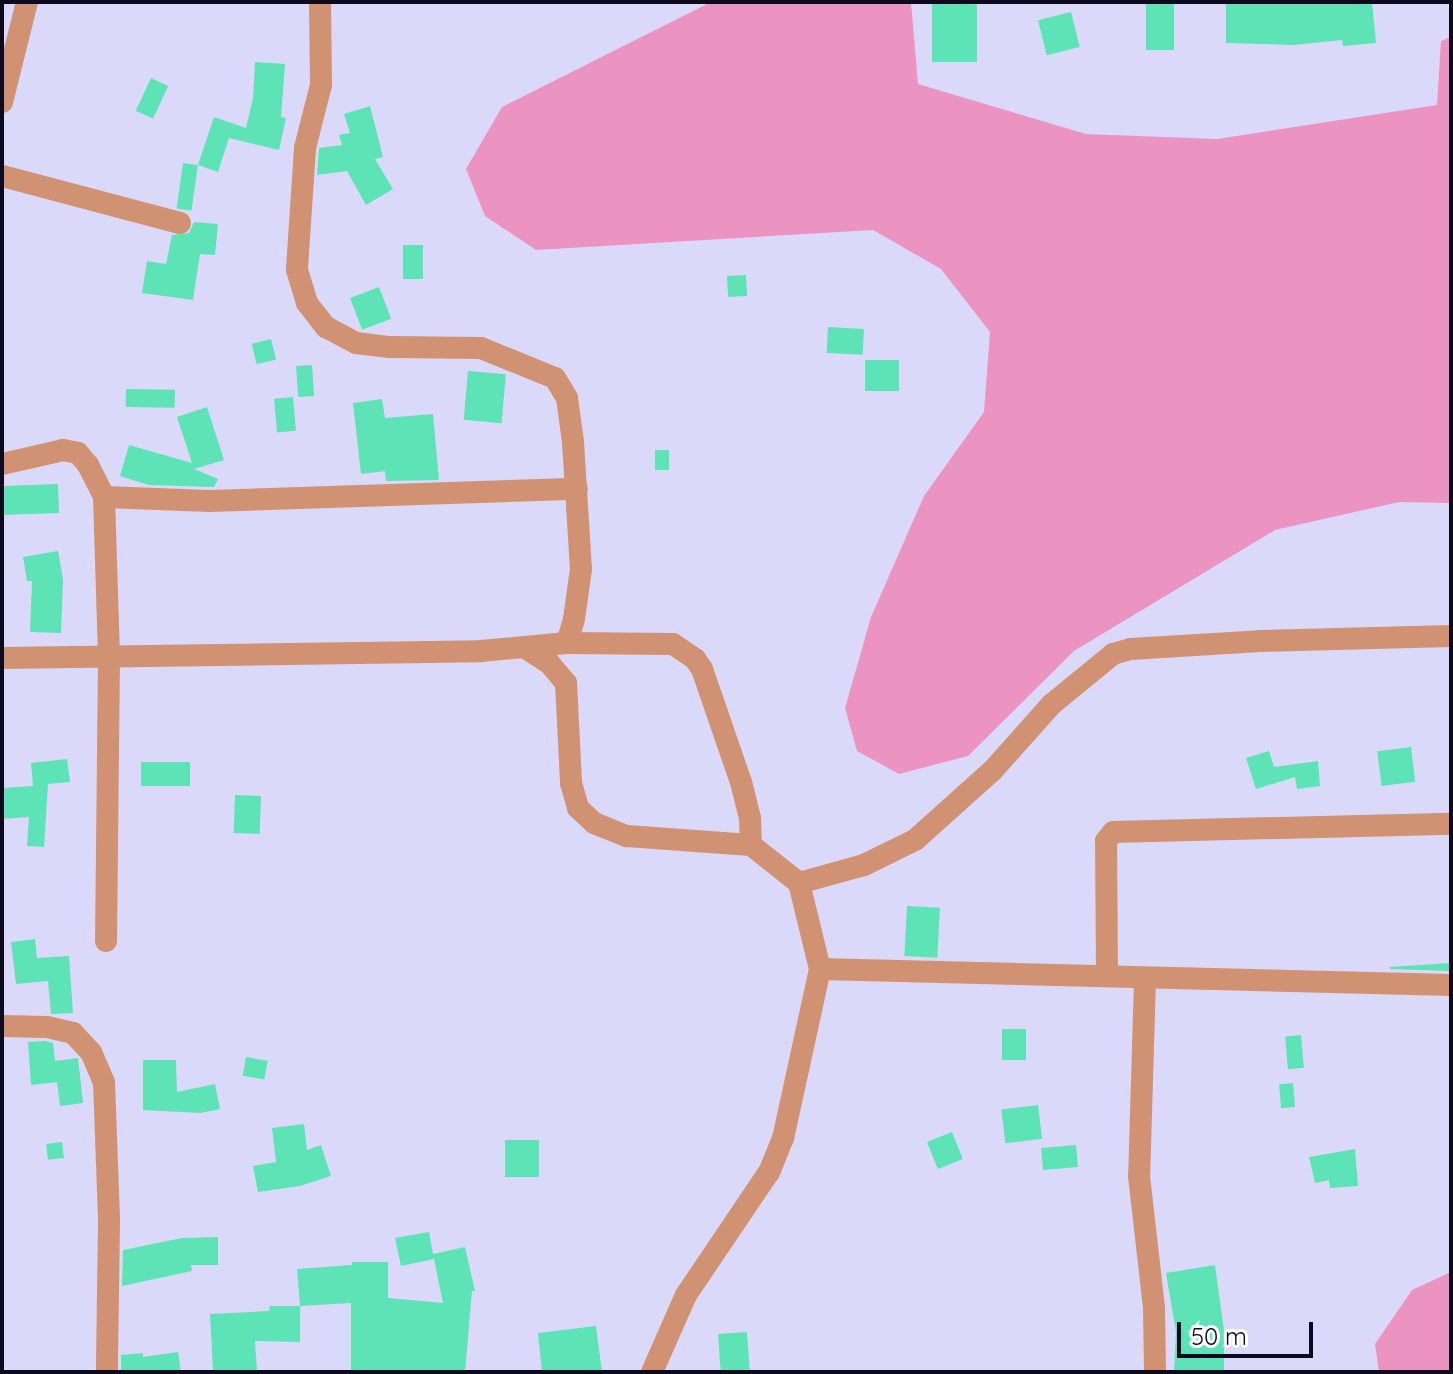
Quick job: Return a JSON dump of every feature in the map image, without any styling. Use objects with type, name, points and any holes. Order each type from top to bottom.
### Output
[{"type":"street","points":[[2,102],[27,2]]},
{"type":"street","points":[[320,2],[321,85],[305,148],[297,256],[297,270],[307,303],[326,327],[356,343],[390,347],[481,348],[555,378],[567,398],[577,489],[581,569],[574,619],[567,643]]},
{"type":"street","points":[[2,176],[180,223]]},
{"type":"street","points":[[2,464],[63,450],[78,453],[88,465],[104,497],[109,658],[106,941]]},
{"type":"street","points":[[104,497],[210,501],[577,489]]},
{"type":"street","points":[[799,883],[864,865],[915,840],[992,771],[1052,704],[1113,654],[1131,649],[1260,641],[1451,636]]},
{"type":"street","points":[[2,658],[481,651],[567,643],[673,644],[695,659],[702,669],[741,782],[750,819],[751,845]]},
{"type":"street","points":[[524,647],[550,664],[566,683],[571,783],[578,808],[594,823],[627,836],[751,845],[799,883],[820,969],[783,1138],[769,1172],[686,1295],[652,1372]]},
{"type":"street","points":[[1107,976],[1106,841],[1113,832],[1451,824]]},
{"type":"street","points":[[820,969],[1451,985]]},
{"type":"street","points":[[1145,979],[1139,1176],[1154,1308],[1155,1372]]},
{"type":"street","points":[[2,1026],[47,1027],[73,1033],[91,1052],[104,1082],[109,1221],[107,1372]]},
{"type":"shaded area","points":[[711,2],[911,2],[918,84],[1086,134],[1217,139],[1437,105],[1441,41],[1451,37],[1451,503],[1399,502],[1275,530],[1074,651],[968,756],[899,774],[857,751],[845,708],[871,617],[924,496],[984,412],[990,332],[941,269],[873,230],[536,250],[485,216],[466,169],[502,107]]},
{"type":"shaded area","points":[[1451,1272],[1451,1372],[1379,1372],[1375,1344],[1412,1290]]},
{"type":"building","points":[[932,2],[977,2],[977,62],[932,62]]},
{"type":"building","points":[[1146,2],[1174,2],[1174,50],[1146,50]]},
{"type":"building","points":[[1226,2],[1372,2],[1376,43],[1343,46],[1342,40],[1293,45],[1226,43]]},
{"type":"building","points":[[1071,12],[1080,47],[1047,55],[1038,20]]},
{"type":"building","points":[[255,62],[285,64],[281,117],[286,118],[279,150],[229,138],[218,172],[198,165],[214,117],[246,128],[253,98]]},
{"type":"building","points":[[151,78],[168,86],[153,119],[136,111]]},
{"type":"building","points":[[370,106],[383,157],[375,159],[393,189],[366,205],[347,171],[317,175],[319,148],[342,145],[339,135],[350,133],[344,114]]},
{"type":"building","points":[[183,163],[198,165],[191,211],[177,209]]},
{"type":"building","points":[[194,222],[218,224],[215,255],[200,254],[193,300],[142,293],[147,261],[166,264],[172,235],[189,233]]},
{"type":"building","points":[[403,245],[423,245],[423,279],[403,279]]},
{"type":"building","points":[[746,275],[747,296],[728,297],[727,276]]},
{"type":"building","points":[[379,287],[391,319],[362,330],[350,298]]},
{"type":"building","points":[[828,327],[864,329],[863,355],[827,353]]},
{"type":"building","points":[[271,339],[276,359],[257,364],[252,344]]},
{"type":"building","points":[[865,360],[899,360],[899,391],[865,391]]},
{"type":"building","points":[[312,365],[314,396],[298,397],[296,366]]},
{"type":"building","points":[[468,371],[506,374],[502,423],[464,420]]},
{"type":"building","points":[[126,389],[175,390],[175,408],[126,407]]},
{"type":"building","points":[[293,397],[296,431],[277,433],[274,399]]},
{"type":"building","points":[[382,399],[385,418],[433,414],[439,480],[386,481],[385,471],[361,474],[353,403]]},
{"type":"building","points":[[207,407],[224,460],[194,469],[218,479],[214,487],[149,485],[120,476],[129,445],[192,463],[177,417]]},
{"type":"building","points":[[655,450],[669,450],[669,470],[655,470]]},
{"type":"building","points":[[58,484],[59,513],[3,515],[2,486]]},
{"type":"building","points":[[58,551],[63,579],[61,633],[30,632],[32,581],[27,581],[23,557]]},
{"type":"building","points":[[1411,747],[1415,782],[1382,786],[1377,751]]},
{"type":"building","points":[[1269,751],[1274,767],[1318,761],[1320,786],[1297,789],[1295,777],[1256,789],[1246,758]]},
{"type":"building","points":[[67,759],[70,782],[48,784],[44,847],[27,846],[29,817],[2,819],[2,788],[33,786],[31,763]]},
{"type":"building","points":[[141,762],[190,762],[190,786],[141,786]]},
{"type":"building","points":[[235,795],[261,796],[260,834],[234,833]]},
{"type":"building","points":[[907,906],[940,908],[937,958],[904,956]]},
{"type":"building","points":[[35,939],[37,958],[69,956],[73,1013],[51,1014],[48,981],[16,984],[11,942]]},
{"type":"building","points":[[1451,963],[1451,971],[1389,967]]},
{"type":"building","points":[[1002,1029],[1026,1029],[1026,1060],[1002,1060]]},
{"type":"building","points":[[1301,1035],[1304,1068],[1288,1069],[1285,1036]]},
{"type":"building","points":[[28,1042],[53,1043],[55,1061],[78,1058],[83,1103],[60,1106],[57,1082],[31,1085]]},
{"type":"building","points":[[246,1057],[268,1061],[264,1080],[243,1076]]},
{"type":"building","points":[[143,1060],[176,1060],[177,1092],[215,1084],[220,1109],[200,1113],[143,1110]]},
{"type":"building","points":[[1293,1083],[1295,1107],[1281,1108],[1279,1084]]},
{"type":"building","points":[[1038,1105],[1042,1139],[1005,1143],[1001,1110]]},
{"type":"building","points":[[304,1124],[307,1150],[321,1145],[331,1176],[300,1186],[258,1192],[253,1166],[276,1162],[272,1128]]},
{"type":"building","points":[[952,1132],[963,1159],[938,1169],[927,1142]]},
{"type":"building","points":[[505,1140],[539,1140],[539,1177],[505,1177]]},
{"type":"building","points":[[62,1142],[64,1158],[48,1160],[46,1144]]},
{"type":"building","points":[[1076,1145],[1078,1167],[1043,1170],[1041,1148]]},
{"type":"building","points":[[1355,1149],[1358,1186],[1330,1188],[1329,1180],[1315,1183],[1309,1157]]},
{"type":"building","points":[[429,1232],[433,1254],[465,1247],[475,1291],[472,1291],[465,1372],[351,1372],[351,1303],[300,1306],[297,1269],[352,1265],[352,1262],[388,1262],[388,1298],[443,1303],[434,1259],[401,1266],[395,1238]]},
{"type":"building","points":[[218,1237],[218,1265],[191,1265],[192,1271],[122,1286],[123,1250],[182,1238]]},
{"type":"building","points":[[1215,1265],[1224,1331],[1224,1372],[1174,1372],[1176,1332],[1166,1273]]},
{"type":"building","points":[[270,1306],[300,1306],[300,1342],[255,1341],[257,1372],[213,1372],[210,1314],[269,1311]]},
{"type":"building","points":[[596,1326],[602,1372],[542,1372],[538,1333]]},
{"type":"building","points":[[747,1332],[750,1372],[721,1372],[718,1334]]},
{"type":"building","points":[[178,1352],[181,1372],[121,1372],[121,1355],[143,1353],[143,1357]]}]
